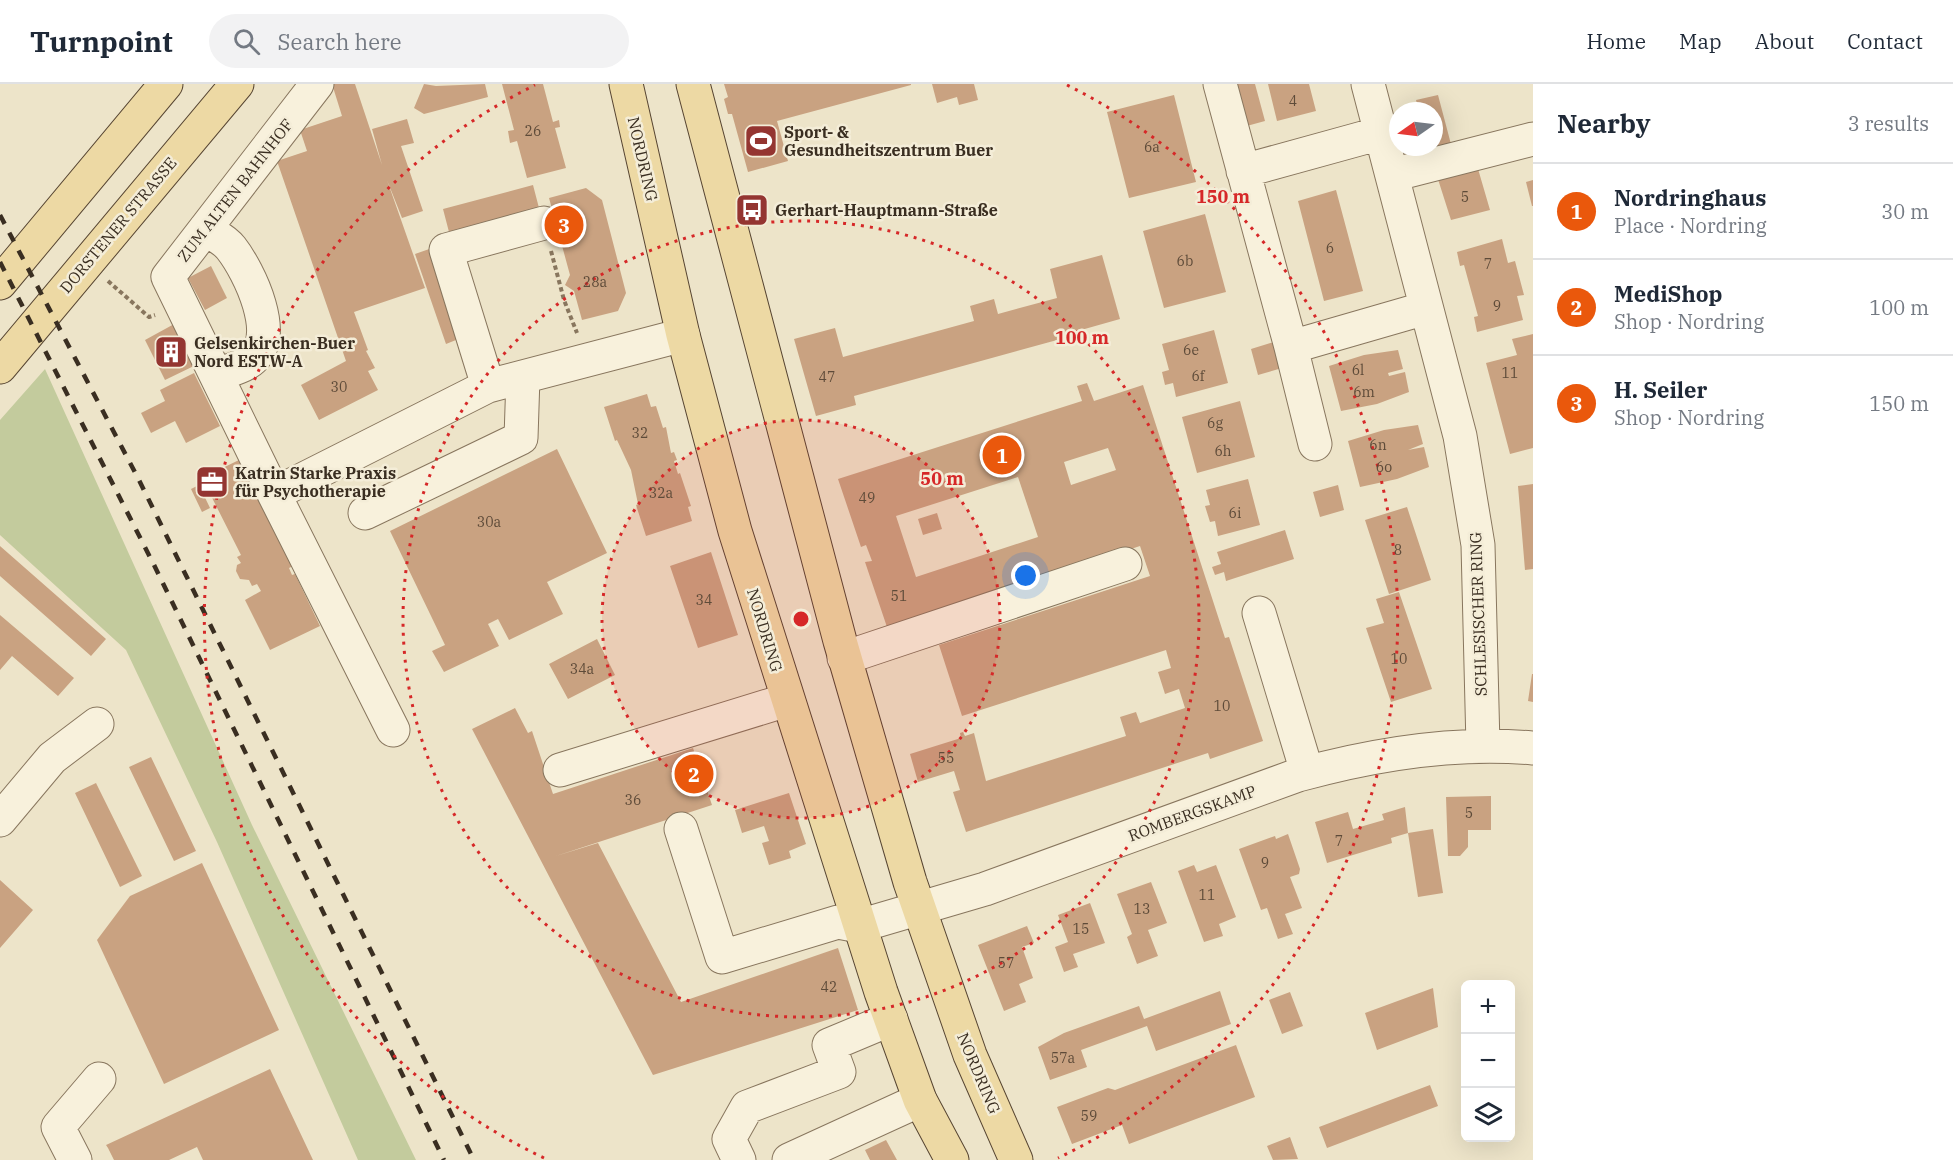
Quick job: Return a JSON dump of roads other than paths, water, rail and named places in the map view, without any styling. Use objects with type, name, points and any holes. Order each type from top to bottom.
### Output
[{"type":"main road","points":[[0,283],[166,84]]},
{"type":"main road","name":"DORSTENER STRASSE","points":[[0,367],[237,84]]},
{"type":"main road","name":"NORDRING","points":[[626,84],[683,335],[735,531],[859,926],[891,1019],[920,1100],[952,1160]]},
{"type":"main road","name":"NORDRING","points":[[693,84],[844,657],[918,908],[970,1055],[1017,1160]]},
{"type":"street","name":"ZUM ALTEN BAHNHOF","points":[[317,84],[168,277],[393,730]]},
{"type":"street","points":[[1220,84],[1315,444]]},
{"type":"street","name":"SCHLESISCHER RING","points":[[1368,84],[1460,436],[1478,545],[1483,746]]},
{"type":"street","points":[[1243,171],[1382,134]]},
{"type":"street","points":[[1392,175],[1533,139]]},
{"type":"street","points":[[488,386],[446,250],[543,224]]},
{"type":"street","points":[[205,228],[230,246],[252,283],[264,323],[261,346],[251,361],[216,375]]},
{"type":"street","points":[[1291,347],[1426,308]]},
{"type":"street","points":[[274,494],[488,386],[683,335]]},
{"type":"street","points":[[365,513],[521,438],[523,377]]},
{"type":"street","points":[[844,657],[1125,564]]},
{"type":"street","points":[[1259,613],[1307,772]]},
{"type":"street","points":[[560,770],[787,700]]},
{"type":"street","points":[[0,820],[52,758],[97,724]]},
{"type":"street","name":"ROMBERGSKAMP","points":[[681,829],[722,957],[838,922],[859,926],[985,889],[1307,772],[1386,754],[1483,746],[1533,748]]},
{"type":"street","points":[[739,1160],[729,1139],[747,1107],[838,1072],[829,1045],[891,1019]]},
{"type":"street","points":[[75,1160],[58,1127],[99,1079]]},
{"type":"street","points":[[789,1160],[920,1100]]},
{"type":"railway","points":[[0,215],[139,480],[474,1160]]},
{"type":"railway","points":[[0,262],[154,565],[444,1160]]},
{"type":"place","name":"Sport- & Gesundheitszentrum Buer","points":[[761,141]]},
{"type":"place","name":"Gerhart-Hauptmann-Straße","points":[[752,210]]},
{"type":"place","name":"H. Seiler","points":[[564,225]]},
{"type":"place","name":"Gelsenkirchen-Buer Nord ESTW-A","points":[[171,352]]},
{"type":"place","name":"Nordringhaus","points":[[1002,455]]},
{"type":"place","name":"Katrin Starke Praxis für Psychotherapie","points":[[212,482]]},
{"type":"place","name":"MediShop","points":[[694,774]]}]
